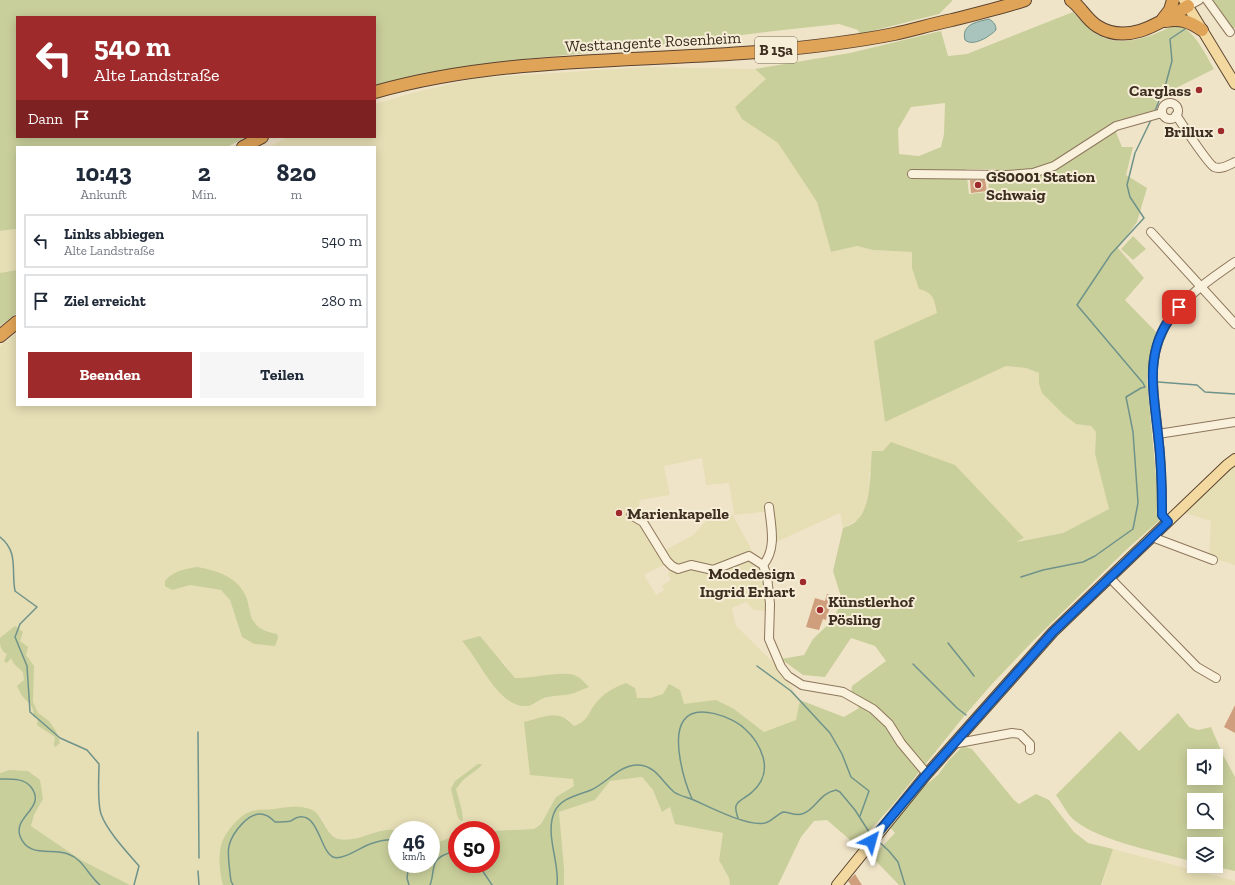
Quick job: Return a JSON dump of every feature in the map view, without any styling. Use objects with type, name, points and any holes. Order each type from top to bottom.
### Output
[{"type":"highway","name":"Westtangente Rosenheim","points":[[376,92],[438,77],[490,69],[569,62],[742,53],[808,47],[908,30],[1005,7],[1025,0]]},
{"type":"highway","points":[[1071,0],[1080,4],[1086,16],[1097,26],[1115,33],[1133,33],[1159,23],[1180,19],[1189,22],[1202,30]]},
{"type":"highway","points":[[1159,23],[1170,10],[1173,0]]},
{"type":"highway","points":[[1159,23],[1186,3]]},
{"type":"highway","points":[[245,146],[260,138]]},
{"type":"highway","points":[[0,336],[16,323]]},
{"type":"main road","points":[[1186,3],[1235,84]]},
{"type":"main road","points":[[837,885],[927,774],[1053,632],[1235,459]]},
{"type":"street","points":[[1186,3],[1199,0]]},
{"type":"street","points":[[1206,0],[1230,32]]},
{"type":"street","points":[[1162,113],[1162,109],[1165,105],[1172,103],[1177,108],[1176,115],[1206,159],[1214,166],[1223,168],[1235,162]]},
{"type":"street","points":[[1162,113],[1165,117],[1170,118],[1176,115]]},
{"type":"street","points":[[912,174],[1007,175],[1033,173],[1054,166],[1116,126],[1162,113]]},
{"type":"street","points":[[1151,232],[1235,324]]},
{"type":"street","points":[[1168,522],[1162,515],[1162,479],[1153,396],[1153,360],[1156,345],[1173,315],[1201,286],[1235,262]]},
{"type":"street","points":[[1158,434],[1235,422]]},
{"type":"street","points":[[763,565],[769,558],[772,542],[769,507]]},
{"type":"street","points":[[631,515],[644,522],[667,561],[678,569],[691,565],[713,570],[749,556],[763,565],[767,576],[770,604],[769,639],[781,668],[788,676],[802,686],[843,692],[873,709],[889,724],[901,743],[927,774]]},
{"type":"street","points":[[1152,537],[1213,560]]},
{"type":"street","points":[[1110,578],[1197,667],[1216,678]]},
{"type":"street","points":[[953,744],[1012,733],[1020,734],[1030,744],[1030,750]]},
{"type":"shaded area","points":[[647,67],[755,69],[766,78],[742,119],[778,143],[817,202],[831,252],[857,246],[873,250],[912,252],[912,268],[927,291],[934,297],[938,313],[874,341],[885,422],[1006,366],[1026,368],[1039,373],[1039,384],[1042,393],[1064,415],[1076,424],[1091,426],[1096,432],[1095,454],[1109,509],[1063,533],[1012,542],[1024,538],[869,472],[870,485],[865,509],[857,520],[843,528],[840,513],[776,542],[772,511],[734,515],[729,483],[706,485],[702,458],[664,466],[670,495],[640,500],[637,514],[665,564],[644,575],[656,595],[664,590],[662,586],[671,580],[668,575],[670,569],[662,552],[693,535],[711,516],[732,514],[764,572],[768,611],[754,610],[746,602],[732,608],[736,626],[779,668],[800,700],[796,720],[764,732],[734,709],[684,704],[663,694],[650,698],[596,704],[584,722],[574,726],[567,718],[574,786],[556,797],[541,824],[534,829],[500,831],[500,821],[448,821],[448,838],[440,842],[440,821],[388,821],[388,830],[350,840],[338,839],[330,833],[320,816],[297,807],[254,811],[220,856],[223,885],[130,885],[81,860],[31,826],[34,815],[43,799],[9,770],[0,773],[0,346],[16,334],[16,406],[376,406],[376,146],[271,146],[286,138],[376,138],[376,104],[416,92],[477,78]],"holes":[[[189,585],[239,586],[254,622],[261,629],[277,634],[262,645],[254,644],[242,637],[230,600],[221,590]],[[462,641],[504,663],[515,678],[525,679],[558,675],[574,675],[585,683],[557,696],[543,698],[534,705]]]},
{"type":"shaded area","points":[[16,229],[16,270],[0,273],[0,231]]},
{"type":"shaded area","points":[[1235,466],[1235,565],[1209,557],[1211,521],[1182,512]]},
{"type":"shaded area","points":[[642,777],[653,790],[662,812],[670,807],[676,824],[723,833],[719,860],[729,878],[730,885],[564,885],[559,812],[595,800],[610,781]]},
{"type":"shaded area","points":[[1113,849],[1187,868],[1187,873],[1204,873],[1235,881],[1235,885],[1102,885]]},
{"type":"green space","points":[[0,0],[952,0],[939,14],[860,34],[858,30],[839,24],[783,30],[646,47],[526,59],[429,75],[376,88],[376,16],[16,16],[16,138],[244,138],[229,146],[16,146],[16,229],[0,231]]},
{"type":"green space","points":[[1211,0],[1235,0],[1235,28],[1232,28]]},
{"type":"green space","points":[[1073,12],[1081,21],[1097,34],[1113,40],[1134,40],[1146,37],[1178,24],[1190,32],[1195,38],[1214,69],[1172,90],[1168,85],[1160,91],[1155,113],[1113,125],[1122,147],[1133,147],[1126,175],[1147,188],[1137,222],[1118,248],[1144,278],[1125,300],[1158,334],[1150,357],[1147,380],[1160,520],[1127,549],[1032,642],[992,684],[891,807],[856,845],[827,820],[814,821],[801,837],[778,885],[730,885],[729,878],[719,860],[723,833],[675,824],[670,807],[662,812],[653,790],[642,777],[610,781],[595,800],[559,812],[564,885],[223,885],[220,866],[220,850],[225,836],[237,820],[252,811],[287,807],[305,808],[315,812],[327,830],[334,837],[339,839],[354,839],[388,829],[388,873],[440,873],[440,842],[448,838],[448,873],[500,873],[500,831],[534,829],[541,824],[556,797],[574,786],[573,779],[530,775],[524,722],[551,715],[562,717],[574,726],[582,722],[587,717],[598,700],[605,694],[626,683],[635,688],[637,698],[650,698],[663,694],[669,684],[680,690],[684,704],[716,700],[734,709],[764,732],[796,720],[800,700],[844,717],[859,708],[851,698],[852,686],[886,661],[875,646],[851,638],[825,677],[803,675],[781,659],[804,655],[813,639],[833,620],[842,600],[833,571],[843,528],[851,525],[862,514],[868,497],[872,451],[883,451],[891,442],[955,465],[1024,538],[1016,542],[1063,533],[1109,509],[1095,454],[1096,432],[1091,426],[1076,424],[1064,415],[1042,393],[1039,384],[1039,373],[1026,368],[1006,366],[885,422],[874,341],[937,313],[932,297],[928,292],[919,289],[912,268],[912,252],[873,250],[857,246],[831,252],[817,202],[778,143],[742,119],[735,107],[766,79],[755,69],[850,53],[941,31],[948,56],[967,54]],"holes":[[[945,103],[944,134],[941,147],[919,156],[899,154],[898,129],[911,107]],[[966,169],[996,169],[999,178],[989,180],[988,192],[969,194]]]},
{"type":"green space","points":[[1133,236],[1146,249],[1133,260],[1121,249]]},
{"type":"green space","points":[[16,270],[16,314],[0,326],[0,273]]},
{"type":"green space","points":[[197,567],[227,576],[239,585],[247,599],[253,621],[262,629],[277,634],[278,638],[275,646],[254,644],[242,637],[230,600],[221,590],[190,585],[172,590],[165,586],[165,581],[175,573]]},
{"type":"green space","points":[[15,626],[23,632],[20,641],[28,647],[26,655],[34,666],[33,702],[38,713],[49,721],[56,731],[60,743],[55,747],[55,737],[37,725],[38,718],[33,717],[32,706],[22,695],[17,686],[24,680],[23,672],[14,664],[11,658],[7,663],[4,661],[7,654],[1,647],[0,638]]},
{"type":"green space","points":[[480,636],[515,678],[568,674],[578,677],[589,687],[571,694],[544,698],[527,706],[517,705],[498,691],[462,641]]},
{"type":"green space","points":[[1178,713],[1189,727],[1198,730],[1211,727],[1220,749],[1187,749],[1187,785],[1223,785],[1223,755],[1235,777],[1235,871],[1223,868],[1223,837],[1187,837],[1187,860],[1131,846],[1099,834],[1085,827],[1069,815],[1056,795],[1120,731],[1139,751]]},
{"type":"green space","points":[[963,746],[972,749],[1014,800],[1019,804],[1036,794],[1049,800],[1074,832],[1088,843],[1113,849],[1101,885],[899,885],[872,857],[895,833],[889,826],[922,788],[938,775],[949,760]]},
{"type":"green space","points":[[478,764],[482,764],[463,780],[456,789],[462,811],[463,820],[461,821],[458,818],[451,789],[455,781]]},
{"type":"green space","points":[[9,770],[28,771],[40,780],[43,799],[34,815],[31,826],[81,860],[130,885],[0,885],[0,773]]},
{"type":"water","points":[[989,19],[996,27],[996,30],[993,33],[976,42],[968,42],[965,40],[965,30],[968,27],[975,23]]},
{"type":"building","name":"GS0001 Station Schwaig","points":[[970,180],[985,180],[987,191],[971,193]]},
{"type":"building","name":"Künstlerhof Pösling","points":[[827,594],[833,596],[826,620],[823,619],[819,630],[806,627],[815,598],[825,601]]},
{"type":"building","points":[[1235,705],[1235,733],[1224,727]]},
{"type":"building","points":[[855,874],[862,885],[851,885],[848,881]]},
{"type":"waterway","points":[[1155,111],[1166,83],[1172,61],[1170,39],[1185,29]]},
{"type":"waterway","points":[[1021,577],[1043,570],[1083,562],[1095,556],[1133,529],[1138,503],[1133,432],[1126,397],[1145,387],[1077,305],[1111,254],[1144,218],[1130,197],[1127,185],[1135,153],[1151,120]]},
{"type":"waterway","points":[[1158,382],[1197,385],[1205,392],[1235,394]]},
{"type":"waterway","points":[[0,537],[6,543],[12,555],[15,591],[37,607],[20,624],[15,637],[27,666],[30,712],[60,738],[87,750],[99,764],[99,796],[101,814],[112,834],[139,866],[134,885]]},
{"type":"waterway","points":[[948,643],[974,676]]},
{"type":"waterway","points":[[913,664],[966,715]]},
{"type":"waterway","points":[[757,666],[791,691],[830,733],[842,754],[851,777],[869,791],[860,816]]},
{"type":"waterway","points":[[692,799],[680,759],[680,728],[684,720],[690,715],[697,713],[705,712],[724,716],[739,724],[751,735],[760,749],[764,764],[763,775],[758,785],[750,794],[739,801],[737,805],[736,811],[738,818]]},
{"type":"waterway","points":[[198,732],[199,858]]},
{"type":"waterway","points":[[557,885],[557,868],[551,831],[554,813],[557,808],[565,800],[597,787],[620,771],[632,766],[639,765],[650,768],[674,792],[679,795],[740,820],[758,823],[765,823],[783,812],[797,815],[802,814],[810,809],[825,795],[836,790],[840,792],[855,810],[871,835]]},
{"type":"waterway","points":[[0,779],[25,782],[31,787],[35,794],[33,806],[21,823],[19,829],[20,836],[24,843],[34,850],[61,852],[73,856],[82,863],[100,885]]},
{"type":"waterway","points":[[233,885],[229,868],[229,846],[242,823],[253,815],[265,815],[275,822],[291,821],[298,817],[306,818],[311,821],[315,827],[325,848],[333,857],[337,858],[376,842],[388,840]]},
{"type":"waterway","points":[[877,840],[898,862],[905,885]]},
{"type":"waterway","points":[[430,885],[435,864],[440,858],[448,854]]},
{"type":"waterway","points":[[198,871],[199,885]]},
{"type":"waterway","points":[[408,873],[407,878],[409,885]]},
{"type":"waterway","points":[[484,873],[492,885]]},
{"type":"place","name":"Carglass","points":[[1199,90]]},
{"type":"place","name":"Brillux","points":[[1221,131]]},
{"type":"place","name":"GS0001 Station Schwaig","points":[[978,185]]},
{"type":"place","name":"Marienkapelle","points":[[619,513]]},
{"type":"place","name":"Modedesign Ingrid Erhart","points":[[803,582]]},
{"type":"place","name":"Künstlerhof Pösling","points":[[820,610]]},
{"type":"route","points":[[871,841],[927,774],[1053,632],[1168,522],[1162,515],[1162,479],[1153,396],[1153,360],[1156,345],[1170,319],[1179,307]]}]
